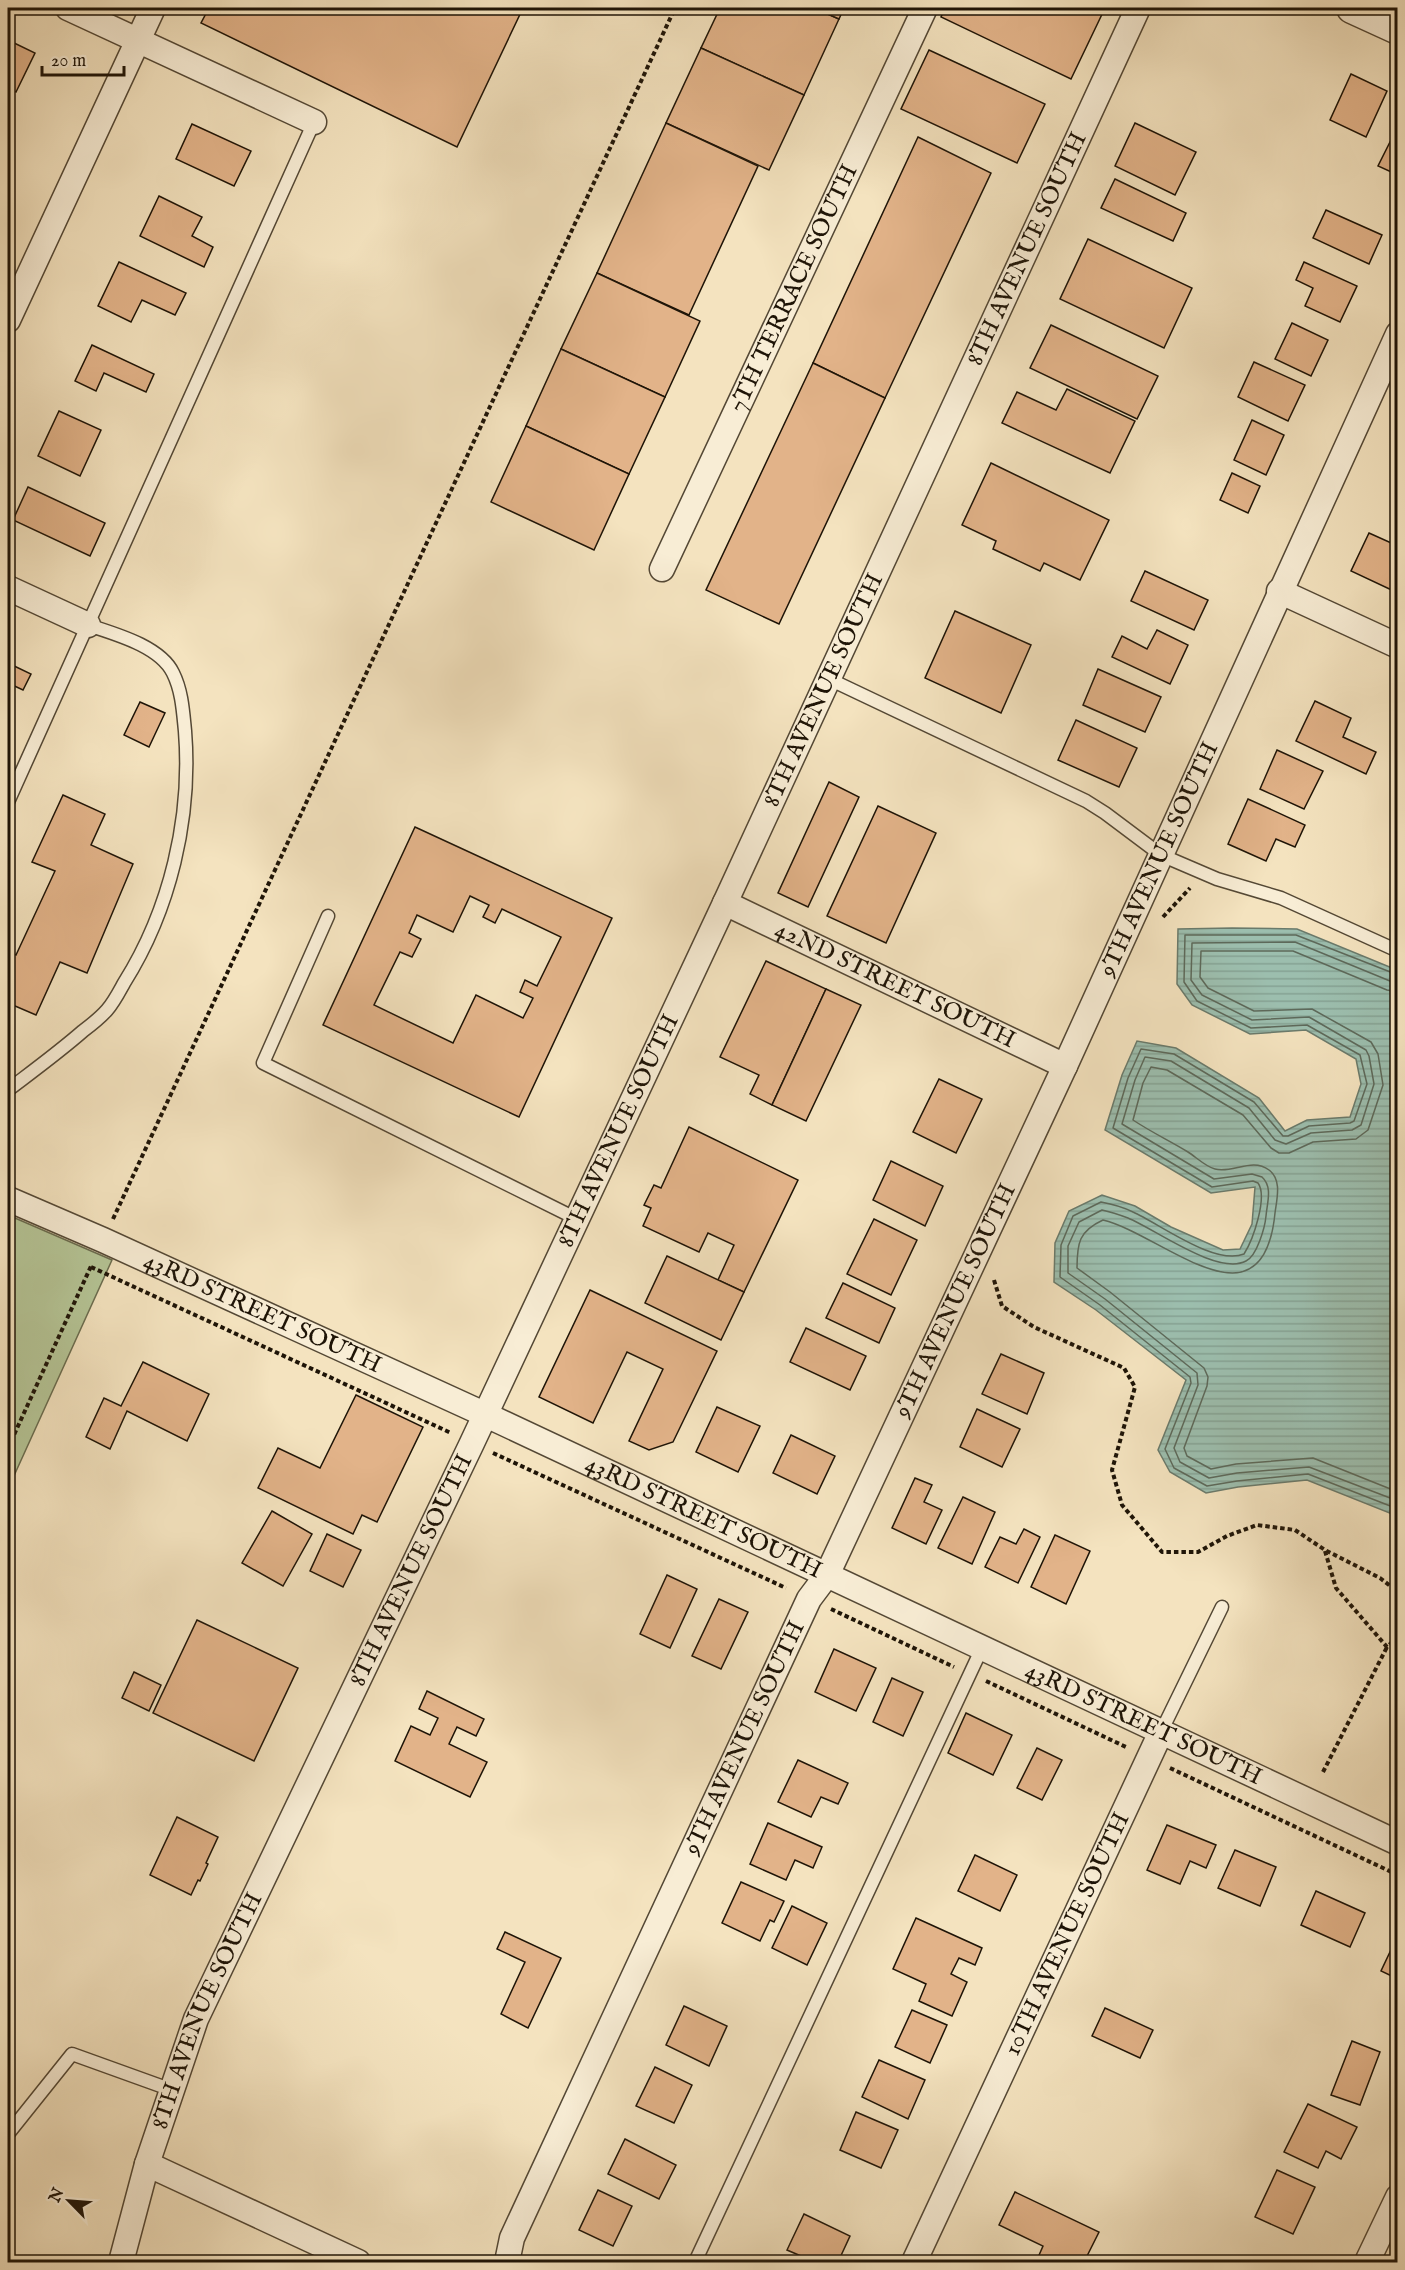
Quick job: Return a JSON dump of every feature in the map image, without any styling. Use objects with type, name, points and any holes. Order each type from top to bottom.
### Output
[{"type":"street","points":[[68,8],[314,122]]},
{"type":"street","points":[[8,320],[153,8]]},
{"type":"street","name":"7TH TERRACE SOUTH","points":[[662,569],[925,8]]},
{"type":"street","name":"8TH AVENUE SOUTH","points":[[121,2262],[147,2164],[196,2019],[577,1219],[1138,8]]},
{"type":"street","points":[[1352,8],[1398,29]]},
{"type":"street","name":"9TH AVENUE SOUTH","points":[[507,2262],[512,2238],[809,1599],[827,1575],[1065,1066],[1279,591],[1398,334]]},
{"type":"street","points":[[8,588],[88,625]]},
{"type":"street","points":[[1279,591],[1398,646]]},
{"type":"street","name":"42ND STREET SOUTH","points":[[725,903],[1065,1066]]},
{"type":"street","name":"43RD STREET SOUTH","points":[[8,1199],[484,1414],[1398,1843]]},
{"type":"street","name":"10TH AVENUE SOUTH","points":[[915,2262],[1161,1732]]},
{"type":"street","points":[[147,2164],[350,2261]]},
{"type":"street","points":[[1367,2262],[1398,2197]]},
{"type":"lane","points":[[8,802],[314,122]]},
{"type":"lane","points":[[8,1090],[58,1053],[107,1011],[141,956],[164,899],[180,840],[185,792],[186,744],[182,701],[173,672],[154,652],[123,636],[88,625]]},
{"type":"lane","points":[[829,679],[1086,801],[1161,855],[1233,885],[1281,898],[1398,951]]},
{"type":"lane","points":[[328,916],[263,1063],[577,1219]]},
{"type":"lane","name":"10TH AVENUE SOUTH","points":[[1161,1732],[1222,1607]]},
{"type":"lane","points":[[695,2262],[982,1648]]},
{"type":"lane","points":[[8,2134],[72,2054],[172,2090]]},
{"type":"path","points":[[113,1219],[675,8]]},
{"type":"path","points":[[1155,925],[1203,874]]},
{"type":"path","points":[[8,1448],[92,1266],[1398,1875]]},
{"type":"path","points":[[999,1270],[994,1281],[1002,1306],[1034,1327],[1124,1368],[1135,1387],[1112,1470],[1122,1505],[1162,1552],[1198,1552],[1227,1536],[1257,1525],[1294,1530],[1325,1550],[1380,1578],[1398,1592]]},
{"type":"path","points":[[1325,1550],[1336,1588],[1362,1621],[1387,1647]]},
{"type":"path","points":[[1323,1772],[1387,1647],[1398,1636]]},
{"type":"green space","points":[[8,1215],[112,1260],[8,1489]]},
{"type":"water","points":[[1178,929],[1297,929],[1397,970],[1397,1516],[1307,1480],[1238,1487],[1206,1493],[1170,1472],[1158,1450],[1186,1380],[1096,1310],[1054,1282],[1055,1243],[1069,1211],[1102,1195],[1135,1206],[1171,1227],[1223,1250],[1240,1249],[1252,1224],[1255,1187],[1211,1193],[1105,1130],[1122,1075],[1137,1041],[1176,1048],[1259,1098],[1285,1131],[1307,1120],[1350,1117],[1361,1084],[1356,1059],[1306,1030],[1250,1034],[1192,1005],[1177,984]]},
{"type":"building","points":[[209,8],[523,8],[457,147],[201,23]]},
{"type":"building","points":[[720,8],[814,8],[839,19],[804,95],[701,48]]},
{"type":"building","points":[[814,8],[844,8],[839,19]]},
{"type":"building","points":[[945,8],[1105,8],[1071,79],[941,17]]},
{"type":"building","points":[[8,40],[35,53],[16,92],[8,88]]},
{"type":"building","points":[[701,48],[804,95],[769,170],[666,123]]},
{"type":"building","points":[[929,50],[1045,104],[1017,163],[901,109]]},
{"type":"building","points":[[1351,74],[1387,91],[1366,137],[1330,120]]},
{"type":"building","points":[[666,123],[758,166],[689,315],[597,273]]},
{"type":"building","points":[[1135,123],[1196,152],[1175,195],[1115,166]]},
{"type":"building","points":[[192,124],[251,151],[234,186],[176,159]]},
{"type":"building","points":[[1398,126],[1398,175],[1378,166]]},
{"type":"building","points":[[918,137],[991,173],[885,398],[813,363]]},
{"type":"building","points":[[1115,179],[1186,213],[1173,241],[1101,208]]},
{"type":"building","points":[[159,196],[202,217],[192,236],[213,247],[204,267],[140,236]]},
{"type":"building","points":[[1326,210],[1382,235],[1369,264],[1313,238]]},
{"type":"building","points":[[1088,239],[1192,288],[1164,348],[1060,299]]},
{"type":"building","points":[[119,262],[186,293],[175,315],[142,300],[131,322],[98,306]]},
{"type":"building","points":[[1304,262],[1357,286],[1340,322],[1305,306],[1313,288],[1296,280]]},
{"type":"building","points":[[597,273],[700,321],[665,397],[561,349]]},
{"type":"building","points":[[1292,323],[1328,340],[1311,376],[1275,359]]},
{"type":"building","points":[[1051,325],[1158,376],[1137,419],[1030,368]]},
{"type":"building","points":[[92,345],[154,374],[146,392],[104,373],[96,391],[75,381]]},
{"type":"building","points":[[561,349],[665,397],[629,474],[526,426]]},
{"type":"building","points":[[1254,362],[1305,385],[1288,421],[1238,397]]},
{"type":"building","points":[[813,363],[885,398],[779,624],[706,590]]},
{"type":"building","points":[[1067,389],[1135,421],[1110,473],[1002,423],[1017,392],[1056,410]]},
{"type":"building","points":[[59,411],[101,430],[80,476],[38,456]]},
{"type":"building","points":[[1252,420],[1284,435],[1266,475],[1234,460]]},
{"type":"building","points":[[526,426],[629,474],[594,550],[491,502]]},
{"type":"building","points":[[991,463],[1109,520],[1080,580],[1044,563],[1040,571],[993,549],[996,541],[962,525]]},
{"type":"building","points":[[1232,473],[1260,486],[1248,513],[1220,500]]},
{"type":"building","points":[[28,487],[105,523],[90,556],[13,520]]},
{"type":"building","points":[[1369,533],[1398,546],[1398,593],[1351,571]]},
{"type":"building","points":[[1145,571],[1208,600],[1194,630],[1131,601]]},
{"type":"building","points":[[955,611],[1031,645],[1001,713],[925,678]]},
{"type":"building","points":[[1157,630],[1188,645],[1170,684],[1112,657],[1122,636],[1147,649]]},
{"type":"building","points":[[8,663],[31,674],[23,690],[8,683]]},
{"type":"building","points":[[1098,669],[1161,697],[1145,732],[1083,705]]},
{"type":"building","points":[[1315,701],[1351,718],[1343,737],[1376,752],[1366,774],[1296,741]]},
{"type":"building","points":[[140,702],[165,713],[149,747],[124,735]]},
{"type":"building","points":[[1076,720],[1137,748],[1119,787],[1058,760]]},
{"type":"building","points":[[1277,750],[1323,771],[1304,809],[1260,789]]},
{"type":"building","points":[[829,782],[859,797],[808,907],[778,893]]},
{"type":"building","points":[[63,795],[105,814],[91,845],[133,864],[87,973],[60,962],[36,1015],[8,1003],[8,951],[16,955],[55,871],[32,862]]},
{"type":"building","points":[[1248,799],[1305,825],[1295,847],[1276,839],[1266,861],[1228,844]]},
{"type":"building","points":[[878,806],[936,833],[886,943],[827,916]]},
{"type":"building","points":[[415,827],[612,918],[519,1117],[323,1025]],"holes":[[[470,896],[489,905],[483,917],[495,923],[502,909],[561,937],[537,986],[525,980],[520,992],[533,998],[523,1018],[476,995],[453,1043],[374,1005],[400,952],[412,957],[421,939],[409,933],[417,915],[453,932]]]},
{"type":"building","points":[[766,961],[826,989],[772,1105],[750,1094],[759,1075],[720,1057]]},
{"type":"building","points":[[826,989],[861,1005],[806,1121],[772,1105]]},
{"type":"building","points":[[939,1079],[982,1099],[956,1153],[913,1132]]},
{"type":"building","points":[[689,1127],[798,1180],[744,1292],[718,1280],[734,1245],[708,1233],[699,1252],[643,1226],[651,1208],[644,1205],[654,1185],[661,1188]]},
{"type":"building","points":[[891,1161],[943,1186],[925,1226],[873,1200]]},
{"type":"building","points":[[874,1219],[917,1240],[891,1295],[847,1274]]},
{"type":"building","points":[[667,1256],[744,1292],[721,1340],[645,1303]]},
{"type":"building","points":[[843,1283],[895,1308],[879,1343],[826,1318]]},
{"type":"building","points":[[590,1290],[717,1351],[673,1442],[649,1450],[629,1441],[663,1369],[627,1352],[593,1423],[539,1397]]},
{"type":"building","points":[[806,1328],[866,1356],[850,1390],[790,1362]]},
{"type":"building","points":[[1001,1354],[1044,1373],[1027,1414],[982,1394]]},
{"type":"building","points":[[143,1362],[209,1394],[187,1441],[127,1411],[110,1449],[86,1437],[104,1398],[121,1406]]},
{"type":"building","points":[[356,1395],[423,1427],[377,1522],[362,1515],[353,1534],[258,1488],[278,1448],[320,1468]]},
{"type":"building","points":[[717,1407],[760,1426],[738,1472],[696,1452]]},
{"type":"building","points":[[977,1409],[1020,1429],[1002,1467],[960,1447]]},
{"type":"building","points":[[791,1435],[835,1456],[817,1494],[773,1473]]},
{"type":"building","points":[[915,1478],[932,1485],[924,1502],[942,1510],[926,1544],[892,1528]]},
{"type":"building","points":[[963,1497],[995,1512],[972,1564],[938,1548]]},
{"type":"building","points":[[272,1511],[312,1534],[283,1586],[242,1563]]},
{"type":"building","points":[[1024,1529],[1040,1537],[1018,1583],[985,1567],[1000,1537],[1016,1544]]},
{"type":"building","points":[[327,1534],[361,1550],[343,1587],[310,1571]]},
{"type":"building","points":[[1055,1535],[1090,1551],[1066,1604],[1031,1587]]},
{"type":"building","points":[[667,1575],[697,1589],[670,1648],[640,1634]]},
{"type":"building","points":[[719,1599],[748,1612],[721,1669],[692,1656]]},
{"type":"building","points":[[197,1620],[298,1668],[254,1761],[153,1713]]},
{"type":"building","points":[[834,1649],[876,1668],[856,1711],[815,1692]]},
{"type":"building","points":[[134,1672],[161,1685],[149,1711],[122,1698]]},
{"type":"building","points":[[892,1678],[923,1692],[903,1736],[873,1722]]},
{"type":"building","points":[[427,1691],[484,1719],[476,1736],[457,1727],[449,1744],[487,1762],[470,1797],[395,1761],[411,1726],[430,1735],[438,1718],[419,1709]]},
{"type":"building","points":[[966,1713],[1012,1735],[993,1775],[948,1753]]},
{"type":"building","points":[[1037,1748],[1062,1760],[1042,1800],[1017,1788]]},
{"type":"building","points":[[798,1760],[848,1783],[838,1804],[821,1797],[811,1817],[778,1802]]},
{"type":"building","points":[[177,1817],[218,1837],[206,1863],[208,1864],[191,1895],[150,1875]]},
{"type":"building","points":[[768,1823],[822,1847],[813,1868],[795,1860],[786,1880],[750,1864]]},
{"type":"building","points":[[1167,1825],[1216,1845],[1206,1868],[1190,1861],[1180,1884],[1147,1870]]},
{"type":"building","points":[[1235,1850],[1276,1867],[1260,1906],[1218,1888]]},
{"type":"building","points":[[975,1855],[1017,1875],[1000,1911],[958,1891]]},
{"type":"building","points":[[741,1882],[784,1901],[774,1922],[770,1920],[760,1941],[722,1923]]},
{"type":"building","points":[[1316,1891],[1365,1913],[1350,1947],[1301,1925]]},
{"type":"building","points":[[792,1906],[827,1923],[807,1965],[772,1948]]},
{"type":"building","points":[[916,1918],[982,1948],[975,1965],[959,1958],[951,1974],[967,1982],[952,2016],[919,2001],[926,1984],[893,1969]]},
{"type":"building","points":[[505,1932],[561,1958],[528,2028],[501,2014],[525,1962],[497,1949]]},
{"type":"building","points":[[1398,1935],[1398,1979],[1381,1971]]},
{"type":"building","points":[[684,2006],[727,2026],[709,2066],[666,2045]]},
{"type":"building","points":[[1105,2008],[1153,2030],[1140,2058],[1092,2036]]},
{"type":"building","points":[[912,2010],[947,2025],[930,2063],[895,2047]]},
{"type":"building","points":[[1352,2041],[1380,2052],[1360,2105],[1331,2095]]},
{"type":"building","points":[[879,2060],[925,2080],[908,2119],[862,2097]]},
{"type":"building","points":[[655,2067],[692,2085],[674,2123],[636,2106]]},
{"type":"building","points":[[1308,2104],[1357,2127],[1341,2159],[1326,2151],[1318,2168],[1284,2152]]},
{"type":"building","points":[[856,2112],[898,2130],[881,2168],[840,2150]]},
{"type":"building","points":[[625,2139],[676,2165],[659,2199],[608,2174]]},
{"type":"building","points":[[1277,2170],[1315,2187],[1293,2234],[1255,2217]]},
{"type":"building","points":[[598,2190],[632,2206],[613,2246],[579,2230]]},
{"type":"building","points":[[1015,2192],[1099,2232],[1084,2262],[1036,2262],[1043,2246],[999,2225]]},
{"type":"building","points":[[804,2214],[850,2236],[838,2262],[815,2262],[787,2250]]},
{"type":"building","points":[[1258,2256],[1272,2262],[1255,2262]]}]
